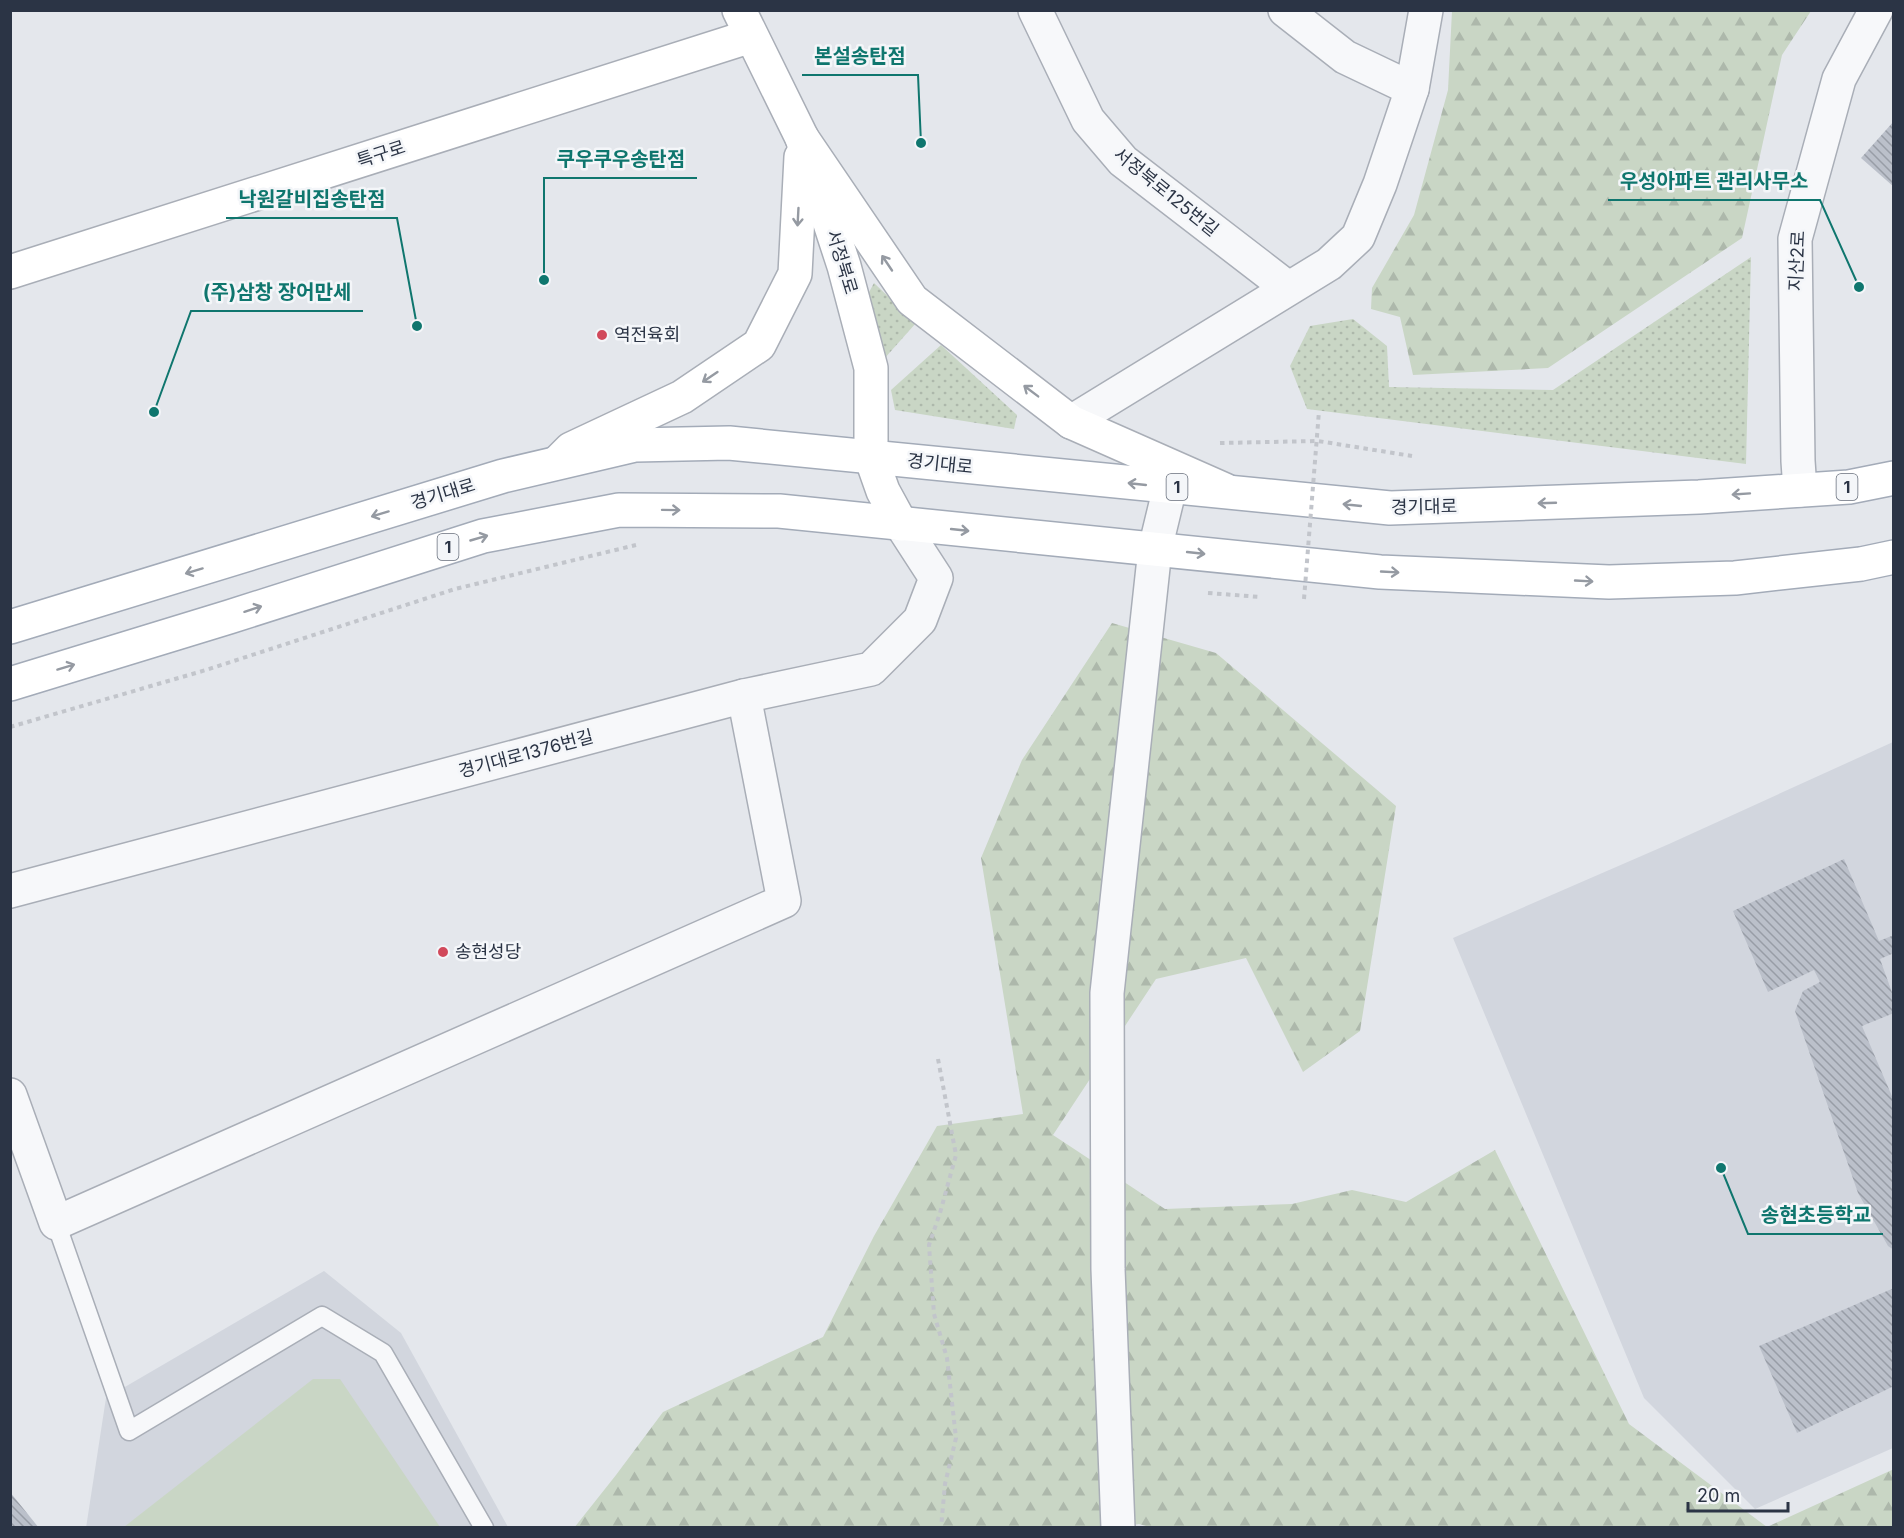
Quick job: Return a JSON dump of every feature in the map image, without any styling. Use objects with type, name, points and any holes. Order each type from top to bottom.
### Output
[{"type":"main road","name":"서정북로","points":[[745,23],[802,138],[844,266],[871,368],[871,457],[883,491],[902,524]]},
{"type":"main road","name":"특구로","points":[[10,272],[745,23]]},
{"type":"main road","points":[[802,138],[912,300],[1071,422],[1232,493]]},
{"type":"main road","points":[[558,463],[571,449],[682,397],[759,345],[795,274],[802,138]]},
{"type":"main road","name":"경기대로","points":[[10,627],[503,476],[635,445],[729,443],[1390,508],[1699,497],[1849,487],[1893,478]]},
{"type":"main road","name":"1","points":[[10,684],[483,536],[618,510],[779,511],[1380,572],[1610,582],[1736,578],[1861,564],[1893,557]]},
{"type":"street","name":"서정북로125번길","points":[[1035,10],[1088,120],[1123,161],[1288,288]]},
{"type":"street","points":[[1285,10],[1345,57],[1412,89]]},
{"type":"street","points":[[1071,422],[1329,264],[1358,237],[1380,183],[1412,89],[1426,10]]},
{"type":"street","name":"지산2로","points":[[1800,490],[1795,239],[1839,79],[1875,10]]},
{"type":"street","points":[[1118,1527],[1108,1269],[1107,993],[1155,549],[1170,487]]},
{"type":"street","name":"경기대로1376번길","points":[[10,891],[744,696],[871,669],[920,620],[936,578],[902,524]]},
{"type":"street","points":[[10,1095],[56,1223],[784,901],[744,696]]},
{"type":"lane","points":[[56,1223],[129,1431],[322,1316],[383,1353],[484,1527]]},
{"type":"path","points":[[1304,599],[1319,411]]},
{"type":"path","points":[[1220,442],[1318,441],[1412,456]]},
{"type":"path","points":[[938,1059],[956,1155],[929,1245],[934,1314],[947,1358],[956,1438],[945,1484],[941,1527]]},
{"type":"shaded area","points":[[1893,742],[1893,1448],[1755,1509],[1644,1398],[1453,938],[1669,844]]},
{"type":"shaded area","points":[[324,1271],[401,1333],[508,1527],[86,1528],[106,1398]]},
{"type":"green space","points":[[1452,11],[1811,11],[1782,55],[1742,238],[1548,368],[1413,375],[1400,317],[1371,309],[1372,288],[1414,215],[1448,90]]},
{"type":"green space","points":[[1751,257],[1746,464],[1307,409],[1290,366],[1310,326],[1353,319],[1387,346],[1389,387],[1553,390]]},
{"type":"green space","points":[[874,283],[916,323],[884,359],[867,296]]},
{"type":"green space","points":[[941,345],[1017,415],[1014,429],[895,410],[891,390]]},
{"type":"green space","points":[[1112,623],[1216,653],[1396,806],[1360,1031],[1303,1072],[1246,958],[1156,979],[1053,1135],[1165,1209],[1292,1204],[1352,1190],[1406,1202],[1495,1150],[1629,1424],[1767,1527],[1894,1469],[1893,1528],[1153,1528],[1139,1524],[1115,1528],[574,1528],[663,1412],[823,1337],[874,1236],[937,1126],[1023,1114],[981,858],[1022,760]]},
{"type":"green space","points":[[313,1379],[340,1379],[440,1527],[124,1527]]},
{"type":"building","points":[[1894,121],[1894,187],[1861,158]]},
{"type":"building","points":[[1844,859],[1879,941],[1894,935],[1894,953],[1880,959],[1894,998],[1894,1013],[1862,1026],[1894,1101],[1894,1250],[1888,1246],[1858,1193],[1795,1011],[1803,991],[1820,982],[1814,970],[1768,992],[1733,911]]},
{"type":"building","points":[[1894,1288],[1894,1386],[1797,1433],[1759,1346]]},
{"type":"building","points":[[10,1492],[39,1528],[10,1528]]},
{"type":"place","name":"본설송탄점","points":[[921,143]]},
{"type":"place","name":"쿠우쿠우송탄점","points":[[544,280]]},
{"type":"place","name":"우성아파트 관리사무소","points":[[1859,287]]},
{"type":"place","name":"낙원갈비집송탄점","points":[[417,326]]},
{"type":"place","name":"역전육회","points":[[602,335]]},
{"type":"place","name":"(주)삼창 장어만세","points":[[154,412]]},
{"type":"place","name":"송현성당","points":[[443,952]]},
{"type":"place","name":"송현초등학교","points":[[1721,1168]]}]
